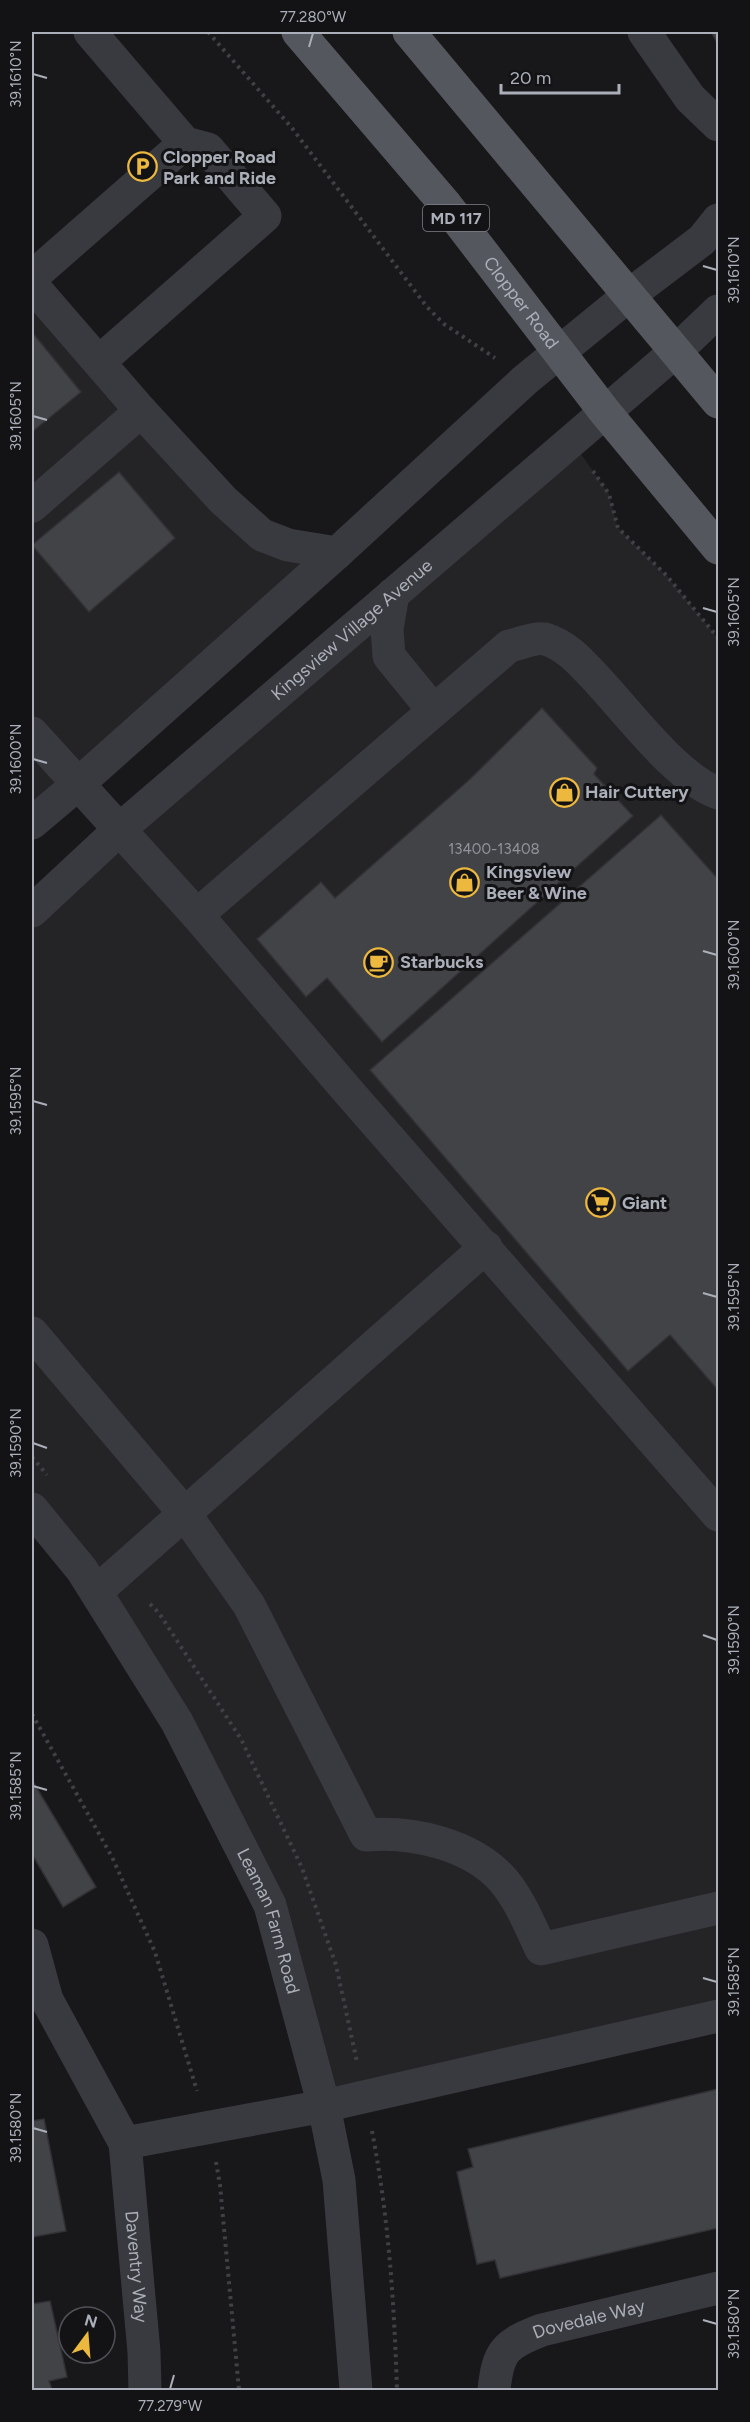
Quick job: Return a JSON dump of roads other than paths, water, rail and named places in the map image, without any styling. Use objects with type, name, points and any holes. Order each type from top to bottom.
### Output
[{"type":"main road","name":"Clopper Road","points":[[298,32],[446,205],[605,412],[718,548]]},
{"type":"main road","points":[[409,32],[718,402]]},
{"type":"street","points":[[90,32],[184,143],[208,149],[265,216],[99,362]]},
{"type":"street","points":[[644,32],[690,98],[718,125]]},
{"type":"street","points":[[32,277],[184,143]]},
{"type":"street","points":[[32,823],[337,553],[525,380],[628,296],[702,240],[718,220]]},
{"type":"street","points":[[32,285],[141,411],[224,500],[262,535],[288,545],[337,553]]},
{"type":"street","name":"Kingsview Village Avenue","points":[[32,911],[120,829],[675,352],[718,311]]},
{"type":"street","points":[[32,506],[141,411]]},
{"type":"street","points":[[393,594],[387,629],[389,656],[433,710]]},
{"type":"street","points":[[197,915],[509,646],[543,639],[570,651],[657,747],[704,788],[718,793]]},
{"type":"street","points":[[32,733],[197,915],[718,1515]]},
{"type":"street","points":[[96,1592],[486,1248]]},
{"type":"street","points":[[32,1333],[185,1514],[249,1605],[366,1835],[391,1833],[430,1840],[477,1858],[503,1880],[523,1911],[541,1949],[718,1908]]},
{"type":"street","name":"Leaman Farm Road","points":[[32,1509],[82,1570],[177,1722],[270,1905],[324,2106],[339,2180],[356,2391]]},
{"type":"street","name":"Daventry Way","points":[[32,1945],[47,2000],[125,2143],[143,2340],[145,2391]]},
{"type":"street","points":[[125,2143],[324,2106],[718,2016]]},
{"type":"street","name":"Dovedale Way","points":[[495,2391],[496,2371],[504,2351],[518,2339],[542,2330],[718,2288]]},
{"type":"place","name":"Clopper Road Park and Ride","points":[[142,167]]},
{"type":"place","name":"Hair Cuttery","points":[[564,792]]},
{"type":"place","name":"Kingsview Beer & Wine","points":[[465,882]]},
{"type":"place","name":"Starbucks","points":[[379,962]]},
{"type":"place","name":"Giant","points":[[601,1203]]}]
